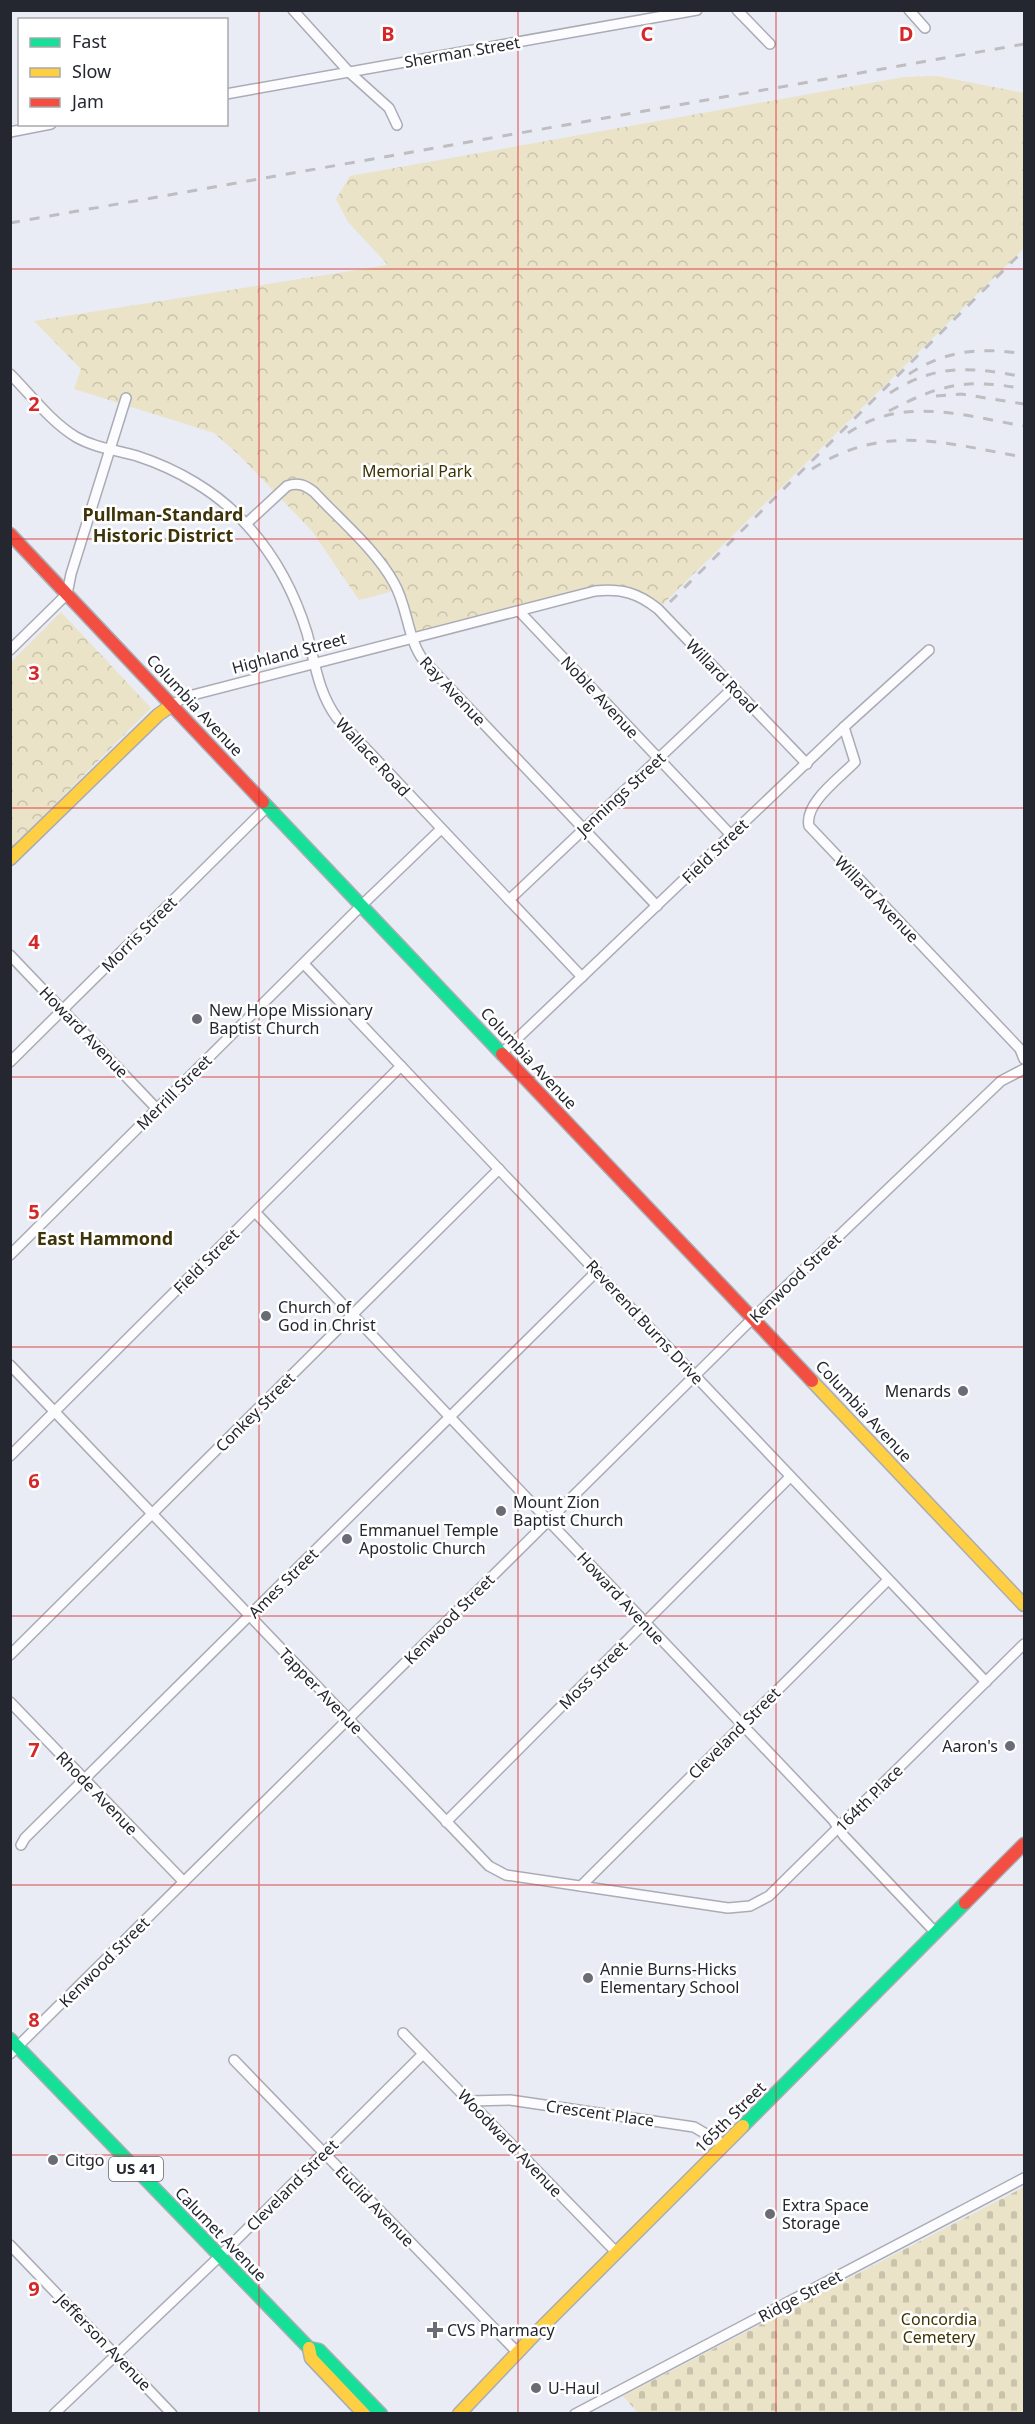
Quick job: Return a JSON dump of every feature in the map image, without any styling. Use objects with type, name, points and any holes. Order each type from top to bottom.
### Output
[{"type":"street","points":[[293,10],[349,72],[389,108],[397,125]]},
{"type":"street","name":"Sherman Street","points":[[228,94],[696,10]]},
{"type":"street","points":[[737,10],[770,44]]},
{"type":"street","points":[[909,10],[925,28]]},
{"type":"street","points":[[10,132],[41,126]]},
{"type":"street","name":"Wallace Road","points":[[10,374],[69,432],[88,443],[152,462],[184,476],[206,490],[246,524],[279,566],[291,588],[300,611],[322,694],[337,718],[582,977]]},
{"type":"street","points":[[10,650],[67,594],[71,574],[126,398]]},
{"type":"street","name":"Ray Avenue","points":[[246,524],[287,486],[298,484],[309,488],[378,560],[390,576],[398,590],[413,638],[424,661],[657,906]]},
{"type":"street","name":"Columbia Avenue","points":[[10,534],[1024,1605]]},
{"type":"street","name":"Highland Street","points":[[10,859],[158,715],[185,697],[594,591],[616,590],[634,593]]},
{"type":"street","name":"Willard Road","points":[[634,593],[658,609],[807,764]]},
{"type":"street","name":"Noble Avenue","points":[[519,611],[731,835]]},
{"type":"street","name":"Field Street","points":[[502,1053],[929,650]]},
{"type":"street","name":"Jennings Street","points":[[509,900],[733,688]]},
{"type":"street","name":"Willard Avenue","points":[[844,728],[855,762],[814,803],[807,817],[809,826],[1020,1049],[1024,1059]]},
{"type":"street","name":"Morris Street","points":[[10,1062],[268,806]]},
{"type":"street","name":"Merrill Street","points":[[10,1255],[362,905],[441,830]]},
{"type":"street","name":"Howard Avenue","points":[[10,955],[157,1110]]},
{"type":"street","name":"Reverend Burns Drive","points":[[304,964],[986,1682]]},
{"type":"street","name":"Field Street","points":[[10,1456],[401,1066]]},
{"type":"street","name":"Kenwood Street","points":[[13,2047],[184,1882],[753,1318],[1002,1081],[1024,1069]]},
{"type":"street","name":"Conkey Street","points":[[10,1655],[500,1169]]},
{"type":"street","name":"Howard Avenue","points":[[255,1212],[936,1933]]},
{"type":"street","name":"Ames Street","points":[[21,1845],[25,1838],[597,1271]]},
{"type":"street","name":"Tapper Avenue","points":[[10,1365],[249,1617],[495,1871],[506,1875],[692,1903]]},
{"type":"street","name":"Moss Street","points":[[446,1822],[790,1477]]},
{"type":"street","name":"Cleveland Street","points":[[580,1886],[888,1580]]},
{"type":"street","name":"164th Place","points":[[692,1903],[728,1908],[745,1907],[763,1900],[1024,1644]]},
{"type":"street","name":"Rhode Avenue","points":[[10,1702],[184,1882]]},
{"type":"street","name":"165th Street","points":[[459,2414],[517,2352],[1024,1844]]},
{"type":"street","name":"Woodward Avenue","points":[[403,2033],[617,2253]]},
{"type":"street","name":"Calumet Avenue","points":[[13,2047],[309,2348],[311,2358],[364,2414]]},
{"type":"street","name":"Cleveland Street","points":[[54,2414],[220,2256],[423,2054]]},
{"type":"street","name":"Euclid Avenue","points":[[234,2060],[517,2352]]},
{"type":"street","name":"Crescent Place","points":[[470,2101],[510,2100],[694,2127],[725,2145]]},
{"type":"street","name":"Ridge Street","points":[[575,2414],[1024,2178]]},
{"type":"street","name":"Jefferson Avenue","points":[[10,2245],[172,2414]]},
{"type":"street","name":"Calumet Avenue","points":[[309,2348],[319,2350],[381,2414]]},
{"type":"green space","name":"Memorial Park","points":[[937,76],[1024,93],[1024,248],[658,609],[610,589],[413,638],[398,590],[359,600],[312,531],[238,454],[214,433],[74,389],[81,369],[34,321],[388,265],[348,222],[336,199],[350,176],[904,77]]},
{"type":"green space","points":[[61,612],[151,708],[11,848],[11,662]]},
{"type":"green space","name":"Concordia Cemetery","points":[[1024,2187],[1024,2413],[639,2414],[623,2396]]},
{"type":"railway","points":[[10,223],[1024,44]]},
{"type":"railway","points":[[670,602],[1024,250]]},
{"type":"railway","points":[[909,374],[936,360],[964,352],[993,351],[1024,354]]},
{"type":"railway","points":[[890,393],[923,376],[955,370],[988,371],[1024,377]]},
{"type":"railway","points":[[889,411],[939,389],[955,386],[986,384],[1024,389]]},
{"type":"railway","points":[[936,396],[961,394],[1024,404]]},
{"type":"railway","points":[[848,433],[869,421],[891,414],[912,411],[957,414],[1024,426]]},
{"type":"railway","points":[[812,469],[839,454],[865,445],[891,441],[916,440],[942,443],[1024,457]]},
{"type":"traffic: fast","points":[[263,802],[502,1054]]},
{"type":"traffic: fast","points":[[743,2126],[965,1903]]},
{"type":"traffic: fast","points":[[10,2039],[309,2348],[319,2350],[381,2414]]},
{"type":"traffic: slow","points":[[10,859],[158,715],[172,705]]},
{"type":"traffic: slow","points":[[812,1381],[1024,1605]]},
{"type":"traffic: slow","points":[[459,2414],[535,2334],[743,2126]]},
{"type":"traffic: slow","points":[[309,2348],[311,2358],[364,2414]]},
{"type":"traffic: jam","points":[[10,534],[263,802]]},
{"type":"traffic: jam","points":[[502,1054],[812,1381]]},
{"type":"traffic: jam","points":[[965,1903],[1024,1844]]},
{"type":"place","name":"New Hope Missionary Baptist Church","points":[[197,1019]]},
{"type":"place","name":"Church of God in Christ","points":[[266,1316]]},
{"type":"place","name":"Menards","points":[[963,1391]]},
{"type":"place","name":"Mount Zion Baptist Church","points":[[501,1511]]},
{"type":"place","name":"Emmanuel Temple Apostolic Church","points":[[347,1539]]},
{"type":"place","name":"Aaron's","points":[[1010,1746]]},
{"type":"place","name":"Annie Burns-Hicks Elementary School","points":[[588,1978]]},
{"type":"place","name":"Citgo","points":[[53,2160]]},
{"type":"place","name":"Extra Space Storage","points":[[770,2214]]},
{"type":"place","name":"CVS Pharmacy","points":[[435,2330]]},
{"type":"place","name":"U-Haul","points":[[536,2388]]},
{"type":"district","name":"Pullman-Standard Historic District","points":[[163,525]]},
{"type":"district","name":"East Hammond","points":[[105,1239]]}]
